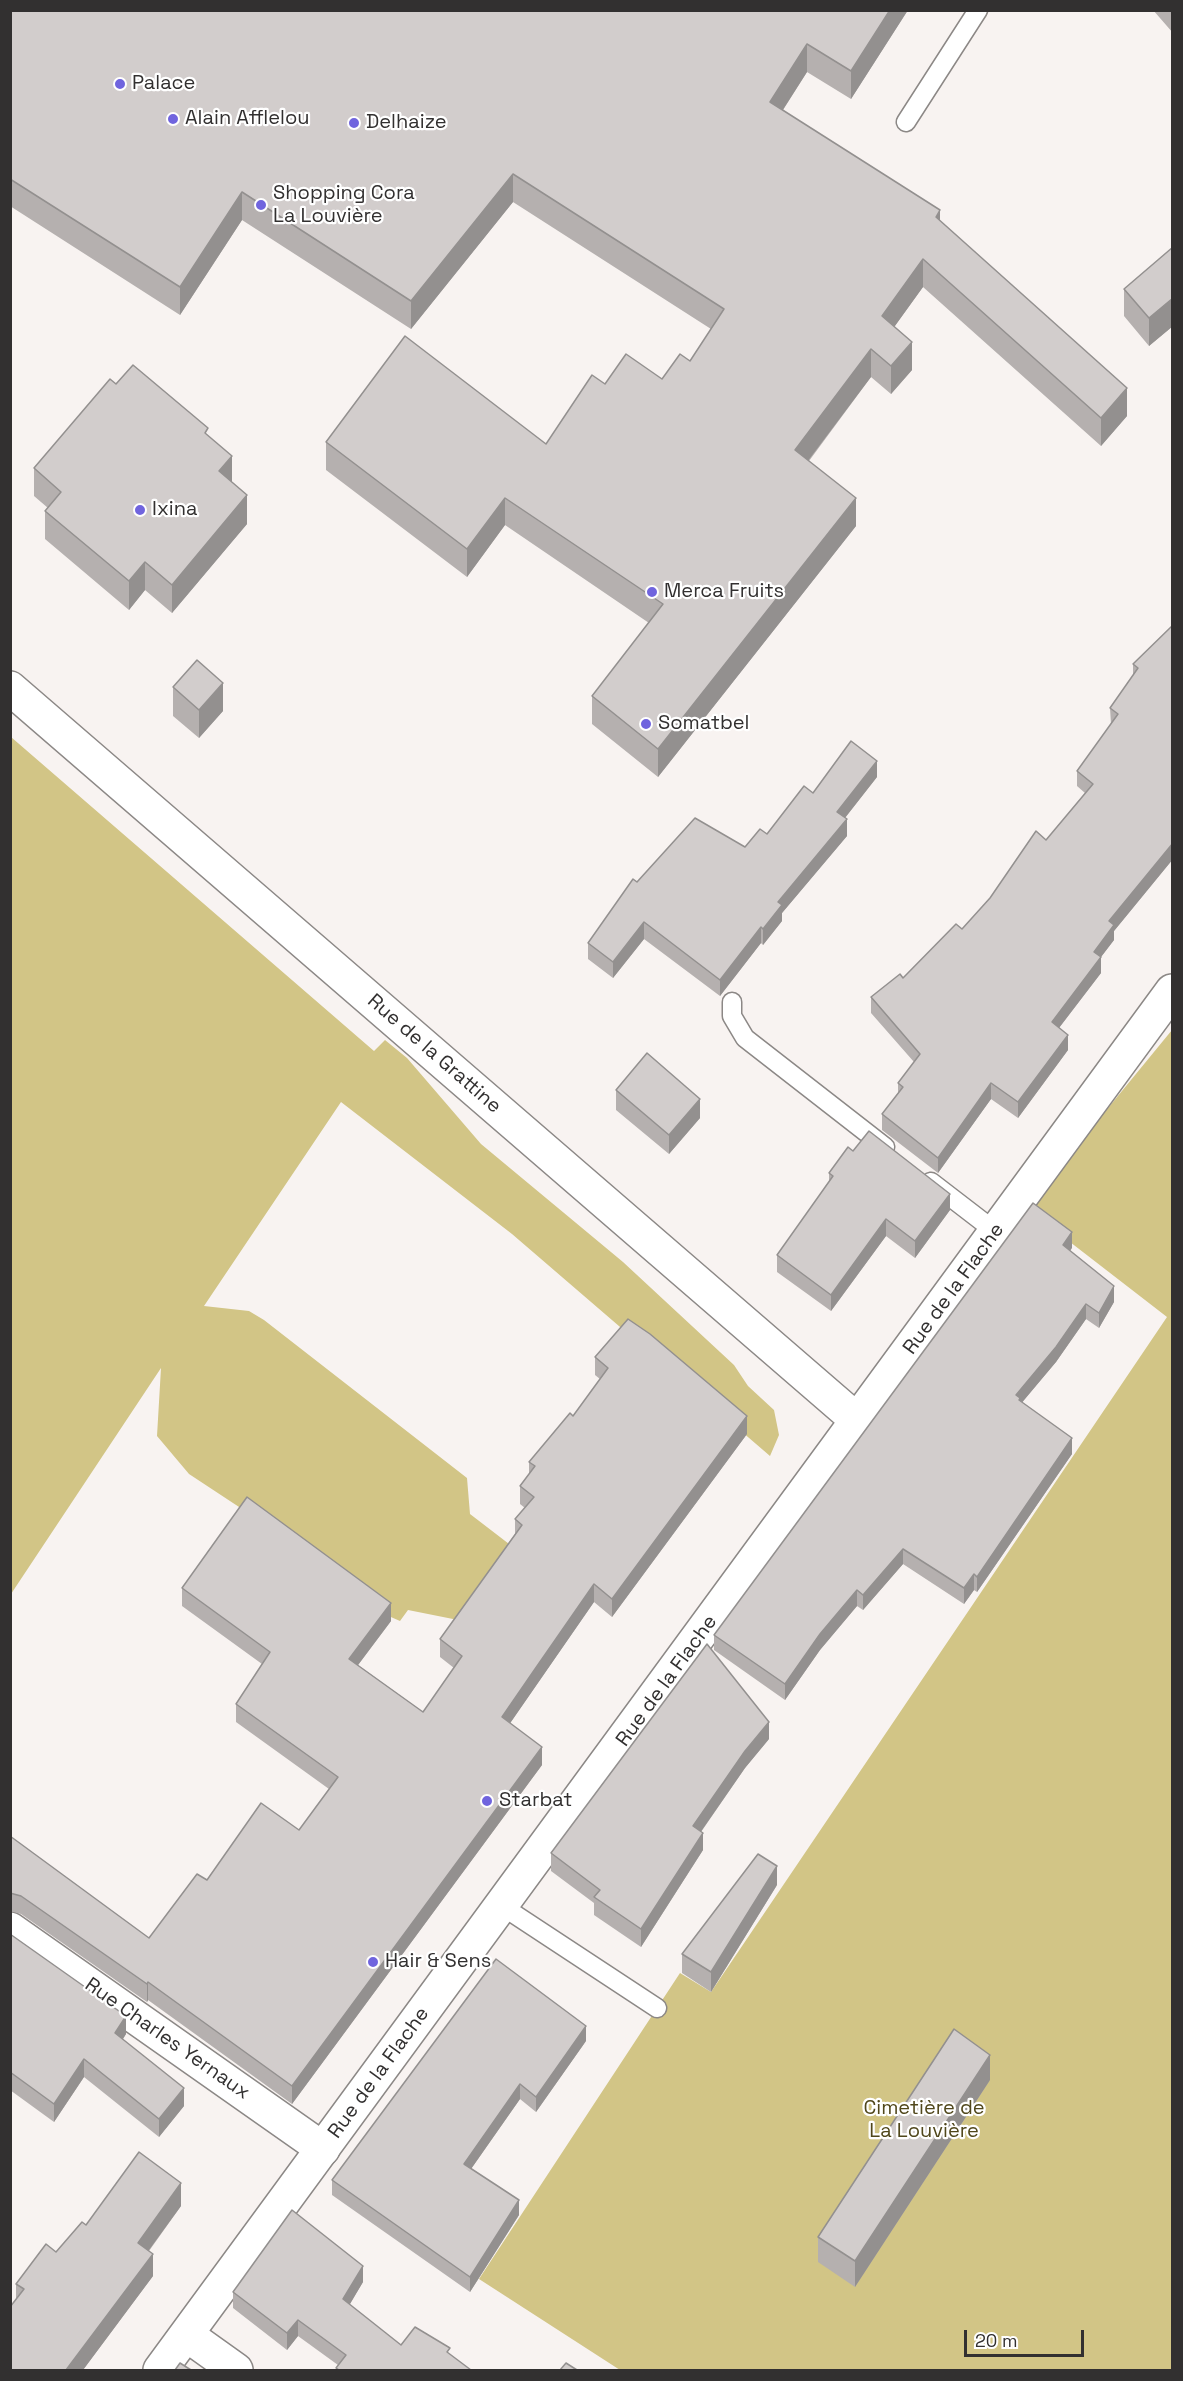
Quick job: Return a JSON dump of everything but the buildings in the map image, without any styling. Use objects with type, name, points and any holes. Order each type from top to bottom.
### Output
[{"type":"street","name":"Rue de la Grattine","points":[[10,688],[858,1421]]},
{"type":"street","name":"Rue de la Flache","points":[[160,2370],[1173,991]]},
{"type":"street","name":"Rue Charles Yernaux","points":[[10,1929],[323,2149]]},
{"type":"street","points":[[187,2335],[236,2370]]},
{"type":"lane","points":[[906,122],[978,10]]},
{"type":"lane","points":[[732,1002],[732,1016],[745,1038],[898,1158]]},
{"type":"lane","points":[[917,1172],[996,1232]]},
{"type":"lane","points":[[502,1906],[657,2008]]},
{"type":"green space","points":[[11,737],[374,1051],[385,1040],[407,1058],[481,1144],[623,1262],[734,1365],[748,1386],[774,1410],[779,1435],[770,1456],[512,1234],[341,1102],[204,1306],[249,1311],[264,1320],[467,1478],[470,1514],[569,1590],[458,1620],[408,1610],[400,1621],[384,1614],[277,1532],[189,1474],[157,1436],[161,1368],[11,1594]]},
{"type":"green space","name":"Cimetière de La Louvière","points":[[1172,1030],[1172,2370],[620,2370],[479,2279],[680,1973],[711,1992],[1167,1317],[1026,1208]]},
{"type":"place","name":"Palace","points":[[120,84]]},
{"type":"place","name":"Alain Afflelou","points":[[173,119]]},
{"type":"place","name":"Delhaize","points":[[354,123]]},
{"type":"place","name":"Shopping Cora La Louvière","points":[[261,205]]},
{"type":"place","name":"Ixina","points":[[140,510]]},
{"type":"place","name":"Merca Fruits","points":[[652,592]]},
{"type":"place","name":"Somatbel","points":[[646,724]]},
{"type":"place","name":"Starbat","points":[[487,1801]]},
{"type":"place","name":"Hair & Sens","points":[[373,1962]]}]
